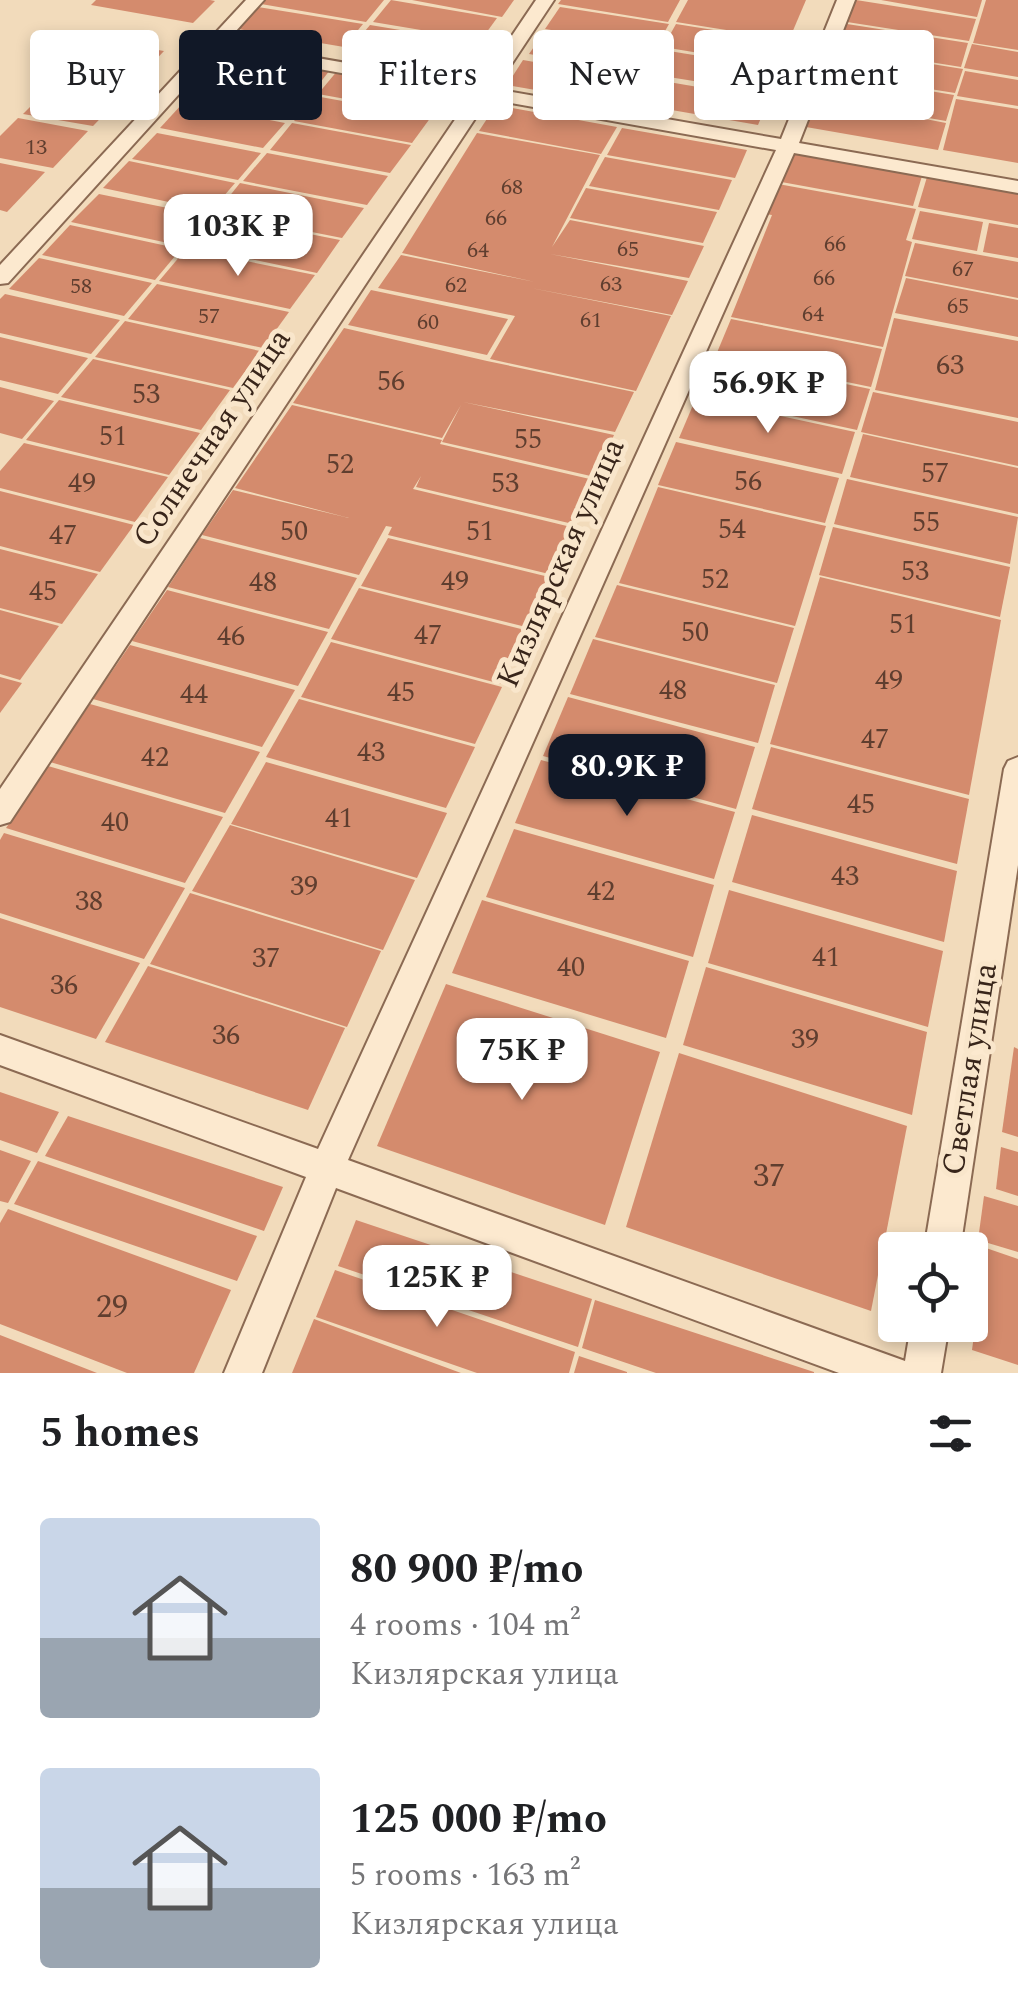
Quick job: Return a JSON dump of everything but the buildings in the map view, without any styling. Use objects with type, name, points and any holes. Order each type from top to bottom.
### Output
[{"type":"street","points":[[228,30],[255,0]]},
{"type":"street","name":"Солнечная улица","points":[[513,48],[545,0]]},
{"type":"street","name":"Кизлярская улица","points":[[243,1373],[326,1168],[788,146],[846,0]]},
{"type":"street","points":[[0,278],[179,83]]},
{"type":"street","points":[[513,97],[1018,187]]},
{"type":"street","name":"Солнечная улица","points":[[0,813],[465,120]]},
{"type":"street","name":"Светлая улица","points":[[945,1232],[1018,768]]},
{"type":"street","points":[[0,1050],[891,1373]]},
{"type":"street","points":[[922,1373],[927,1342]]}]
